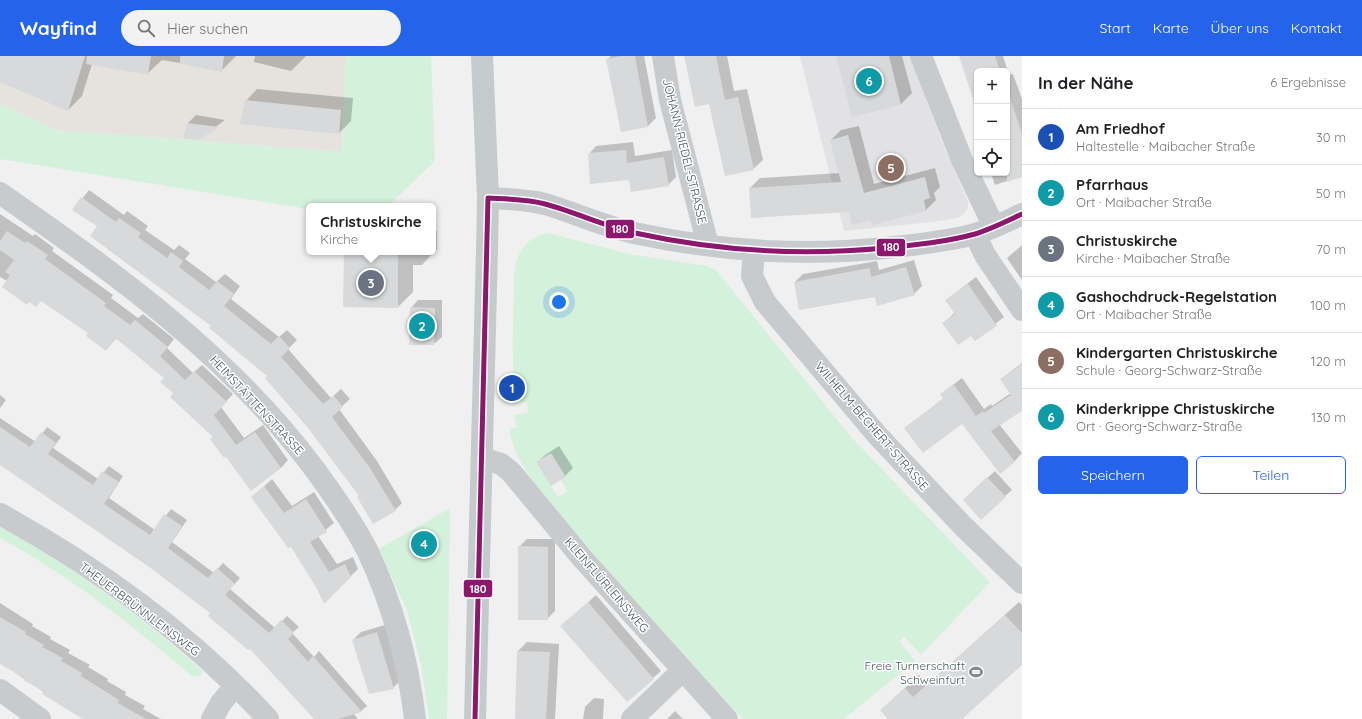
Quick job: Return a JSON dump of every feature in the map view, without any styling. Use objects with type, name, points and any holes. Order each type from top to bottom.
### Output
[{"type":"main road","points":[[476,719],[488,198],[482,56]]},
{"type":"street","name":"JOHANN-RIEDEL-STRASSE","points":[[663,56],[670,100],[708,245]]},
{"type":"street","points":[[922,56],[962,160],[984,231],[985,255],[1022,310]]},
{"type":"street","name":"HEIMSTÄTTENSTRASSE","points":[[0,193],[66,239],[184,329],[250,393],[306,458],[339,504],[368,552],[393,614],[405,655],[415,719]]},
{"type":"street","points":[[488,198],[544,204],[627,231],[708,245],[754,251],[793,253],[834,252],[908,245],[984,231],[1022,214]]},
{"type":"street","name":"WILHELM-BECHERT-STRASSE","points":[[754,251],[752,276],[765,302],[878,436],[963,526],[1022,583]]},
{"type":"street","name":"KLEINFLÜRLEINSWEG","points":[[482,458],[491,460],[511,472],[582,558],[682,671],[727,719]]},
{"type":"street","name":"THEUERBRÜNNLEINSWEG","points":[[0,514],[57,547],[118,589],[168,627],[235,686],[268,719]]},
{"type":"street","points":[[632,719],[682,671]]},
{"type":"street","points":[[212,719],[235,686]]},
{"type":"street","points":[[0,690],[40,719]]},
{"type":"shaded area","points":[[0,56],[346,56],[342,152],[56,130],[0,104]]},
{"type":"shaded area","points":[[800,56],[910,56],[942,142],[968,202],[968,208],[964,214],[958,218],[940,221],[844,231]]},
{"type":"green space","points":[[346,56],[431,56],[435,161],[391,203],[306,203],[306,209],[0,159],[0,104],[56,130],[342,152]]},
{"type":"green space","points":[[548,233],[629,254],[707,266],[716,270],[852,438],[990,582],[921,655],[904,636],[899,641],[915,661],[844,719],[743,719],[663,633],[570,529],[538,489],[525,469],[515,449],[509,429],[517,428],[514,415],[528,413],[527,402],[514,403],[514,273],[518,256],[523,247],[532,239]],"holes":[[[536,462],[566,477],[561,480],[567,491],[558,497]]]},
{"type":"green space","points":[[450,508],[447,719],[429,719],[421,664],[407,611],[379,549]]},
{"type":"green space","points":[[0,525],[54,558],[106,593],[156,631],[203,672],[198,677],[192,676],[147,638],[100,602],[51,568],[0,538]]},
{"type":"building","points":[[0,56],[85,56],[68,111],[0,82]]},
{"type":"building","points":[[87,56],[151,56],[148,75],[86,64]]},
{"type":"building","points":[[180,56],[224,56],[222,72],[180,64]]},
{"type":"building","points":[[621,56],[635,56],[648,127],[621,132],[606,59]]},
{"type":"building","points":[[684,56],[716,56],[725,100],[738,97],[754,170],[725,176],[709,104],[695,107]]},
{"type":"building","points":[[836,56],[889,56],[901,105],[852,117]]},
{"type":"building","points":[[959,56],[995,56],[999,68],[974,68],[974,102]]},
{"type":"building","points":[[1010,98],[1022,134],[1022,177],[1007,182],[1007,176],[1010,176]]},
{"type":"building","points":[[245,100],[341,110],[339,134],[240,124]]},
{"type":"building","points":[[187,123],[219,127],[199,140],[183,138]]},
{"type":"building","points":[[848,135],[864,193],[925,177],[930,198],[924,200],[926,211],[872,225],[871,220],[852,225],[849,212],[751,218],[749,188],[841,182],[830,140]]},
{"type":"building","points":[[626,150],[627,163],[664,157],[669,186],[631,192],[629,180],[590,184],[588,153]]},
{"type":"building","points":[[81,197],[116,222],[119,218],[141,233],[138,237],[167,258],[171,252],[183,261],[179,267],[209,290],[217,281],[234,294],[224,306],[271,344],[279,336],[290,348],[281,357],[323,404],[334,396],[343,407],[332,417],[370,468],[396,511],[373,524],[357,497],[359,496],[308,428],[265,378],[267,376],[209,328],[211,326],[90,236],[97,226],[72,210]]},
{"type":"building","points":[[7,231],[25,243],[27,241],[48,255],[45,259],[106,303],[104,306],[130,325],[135,320],[168,347],[160,356],[185,380],[194,371],[227,402],[214,415],[236,445],[255,432],[281,468],[251,491],[226,457],[224,458],[210,439],[213,437],[170,397],[173,393],[160,382],[164,378],[135,354],[115,338],[106,351],[86,336],[88,333],[41,301],[36,307],[29,302],[27,305],[2,287],[10,275],[5,272],[14,260],[0,250],[0,241]]},
{"type":"building","points":[[344,255],[398,255],[398,308],[343,307]]},
{"type":"building","points":[[906,267],[915,295],[877,306],[875,297],[799,310],[794,282],[870,268],[871,277]]},
{"type":"building","points":[[968,284],[997,326],[975,341],[971,336],[958,345],[942,323],[955,314],[945,300]]},
{"type":"building","points":[[410,307],[435,308],[434,345],[409,345]]},
{"type":"building","points":[[1022,364],[1022,411],[991,431],[1015,462],[1000,474],[962,424],[923,453],[904,428],[943,399],[940,394],[954,385],[976,416],[983,411],[984,413],[1011,395],[1000,379]]},
{"type":"building","points":[[0,427],[30,447],[41,432],[56,443],[48,454],[93,485],[102,471],[119,482],[104,504],[150,535],[164,514],[182,526],[168,548],[208,578],[217,568],[235,584],[225,595],[269,633],[281,620],[294,633],[288,639],[308,662],[313,656],[362,712],[338,719],[314,719],[250,649],[248,650],[208,616],[210,613],[151,568],[0,465]]},
{"type":"building","points":[[551,453],[566,477],[551,486],[536,462]]},
{"type":"building","points":[[987,477],[1006,497],[981,520],[963,500]]},
{"type":"building","points":[[264,486],[284,513],[306,499],[327,532],[310,542],[329,572],[345,564],[351,577],[324,604],[316,587],[291,547],[288,548],[251,497]]},
{"type":"building","points":[[518,546],[548,547],[548,620],[518,620]]},
{"type":"building","points":[[588,602],[654,679],[627,702],[560,626]]},
{"type":"building","points":[[1005,615],[1022,633],[1022,665],[962,719],[888,719],[880,710],[905,688],[913,697]]},
{"type":"building","points":[[0,617],[26,632],[25,634],[44,645],[42,647],[63,658],[61,661],[82,673],[81,676],[119,700],[118,703],[146,719],[83,719],[42,694],[44,691],[23,680],[25,678],[0,664]]},
{"type":"building","points":[[377,632],[394,689],[369,694],[352,640]]},
{"type":"building","points":[[517,651],[550,652],[546,719],[515,719]]},
{"type":"transit line","name":"180","points":[[488,198],[538,202],[623,230],[666,239],[728,248],[791,252],[822,252],[896,247],[942,241],[981,232],[1022,214]]},
{"type":"transit line","name":"180","points":[[475,719],[488,198]]},
{"type":"place","name":"Kinderkrippe Christuskirche","points":[[869,81]]},
{"type":"place","name":"Kindergarten Christuskirche","points":[[891,168]]},
{"type":"place","name":"Christuskirche","points":[[371,283]]},
{"type":"place","name":"Pfarrhaus","points":[[422,326]]},
{"type":"place","name":"Am Friedhof","points":[[512,388]]},
{"type":"place","name":"Gashochdruck-Regelstation","points":[[424,544]]},
{"type":"place","name":"Freie Turnerschaft Schweinfurt","points":[[976,672]]}]
